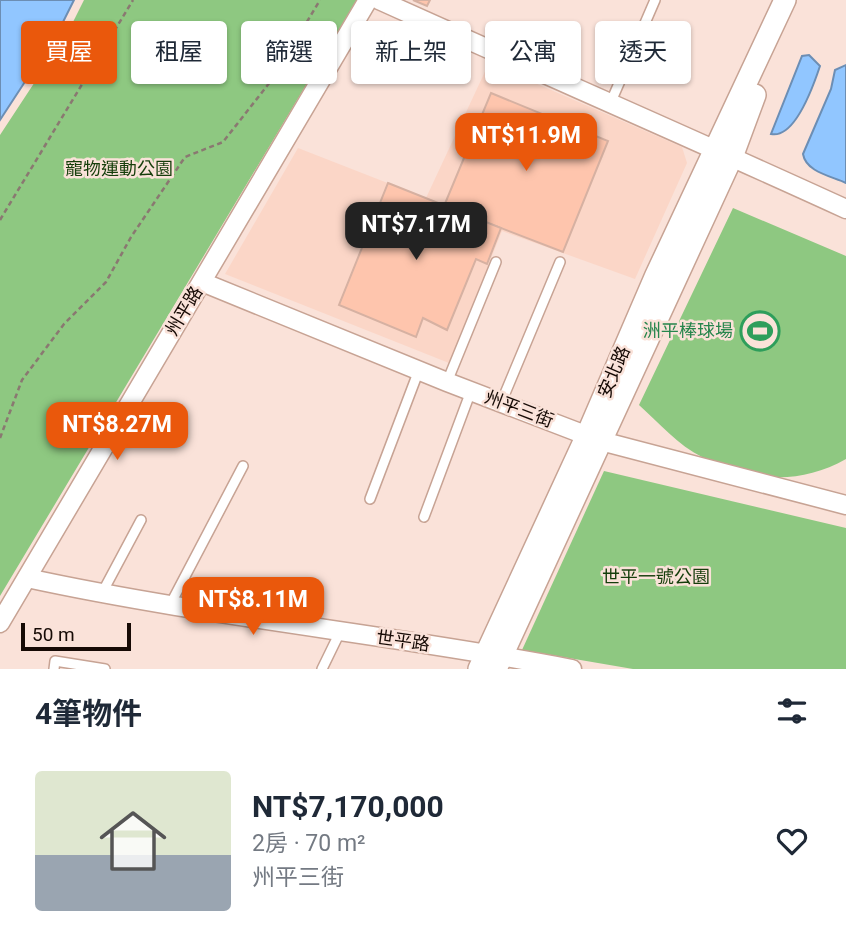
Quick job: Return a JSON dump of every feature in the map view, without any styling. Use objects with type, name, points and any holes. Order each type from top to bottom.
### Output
[{"type":"street","name":"州平路","points":[[0,623],[368,0]]},
{"type":"street","points":[[379,0],[846,209]]},
{"type":"street","name":"安北路","points":[[724,153],[785,0]]},
{"type":"street","name":"安北路","points":[[491,662],[594,438],[656,275],[724,153],[796,0]]},
{"type":"street","name":"州平三街","points":[[201,282],[447,382],[594,438],[846,505]]},
{"type":"street","name":"世平路","points":[[27,578],[101,594],[340,632],[491,662],[572,669]]},
{"type":"lane","points":[[610,104],[655,0]]},
{"type":"lane","points":[[447,382],[496,262]]},
{"type":"lane","points":[[501,403],[560,262]]},
{"type":"lane","points":[[370,499],[419,370]]},
{"type":"lane","points":[[424,517],[471,391]]},
{"type":"lane","points":[[170,605],[243,466]]},
{"type":"lane","points":[[101,594],[141,520]]},
{"type":"lane","points":[[323,669],[340,632]]},
{"type":"lane","points":[[54,669],[55,661],[106,669]]},
{"type":"path","points":[[0,220],[133,0]]},
{"type":"path","points":[[0,438],[22,380],[64,324],[106,282],[131,237],[185,157],[223,142],[274,77],[320,0]]},
{"type":"shaded area","points":[[485,72],[485,84],[537,84],[682,147],[687,163],[635,279],[502,231],[449,363],[225,274],[298,148],[426,198]]},
{"type":"green space","name":"寵物運動公園","points":[[84,0],[357,0],[337,33],[337,21],[241,21],[241,84],[307,84],[0,596],[0,135],[34,84],[117,84],[117,21],[74,21]]},
{"type":"green space","name":"洲平棒球場","points":[[733,208],[846,256],[846,459],[828,468],[792,477],[774,477],[720,465],[693,452],[639,405]]},
{"type":"green space","name":"世平一號公園","points":[[604,471],[846,528],[846,669],[633,669],[522,650]]},
{"type":"water","points":[[0,0],[74,0],[64,21],[21,21],[21,84],[23,84],[0,120]]},
{"type":"water","points":[[809,55],[820,66],[808,97],[788,128],[771,134],[802,56]]},
{"type":"water","points":[[846,65],[846,183],[814,169],[803,154],[831,89],[835,70]]},
{"type":"building","points":[[413,0],[430,0],[427,6]]},
{"type":"building","points":[[491,93],[608,141],[563,252],[444,206]]},
{"type":"building","points":[[388,183],[501,228],[487,264],[476,259],[447,330],[423,318],[416,337],[339,305]]},
{"type":"place","name":"洲平棒球場","points":[[760,331]]}]
